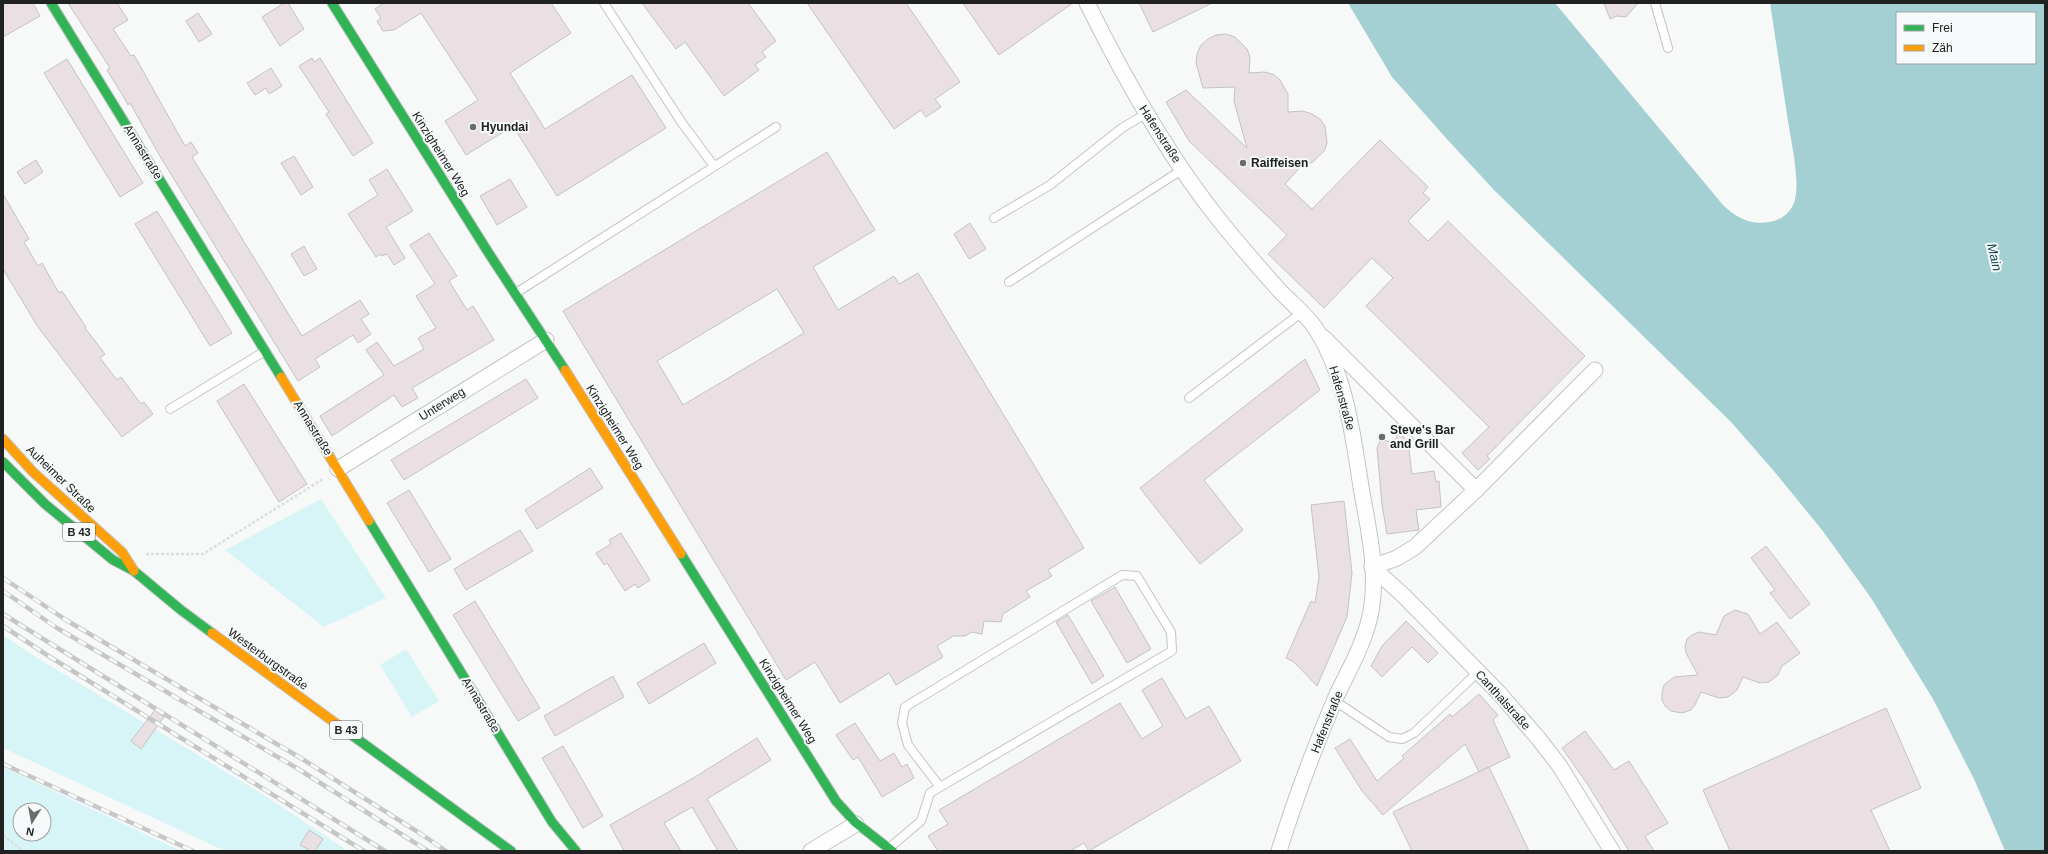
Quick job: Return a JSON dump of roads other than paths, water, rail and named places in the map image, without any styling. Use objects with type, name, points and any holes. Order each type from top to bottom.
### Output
[{"type":"street","name":"Annastraße","points":[[52,3],[338,469],[552,822],[576,851]]},
{"type":"street","name":"Kinzigheimer Weg","points":[[332,3],[836,801],[846,815],[890,850]]},
{"type":"street","name":"Hafenstraße","points":[[1087,3],[1109,47],[1147,113],[1183,169],[1222,224],[1265,275],[1315,328],[1332,361],[1346,406],[1371,546],[1374,593],[1368,627],[1335,700],[1298,795],[1279,851]]},
{"type":"street","points":[[1315,328],[1476,490]]},
{"type":"street","name":"Unterweg","points":[[338,469],[546,340]]},
{"type":"street","points":[[1372,567],[1397,558],[1415,547],[1476,490],[1595,370]]},
{"type":"street","name":"Auheimer Straße","points":[[3,439],[33,472],[122,552],[134,571]]},
{"type":"street","name":"Westerburgstraße","points":[[3,462],[45,504],[113,560],[134,571],[181,610],[510,851]]},
{"type":"street","name":"Canthalstraße","points":[[1372,567],[1404,596],[1478,672],[1538,738],[1560,766],[1612,851]]},
{"type":"street","points":[[811,851],[856,824]]},
{"type":"lane","points":[[604,3],[682,123],[714,166]]},
{"type":"lane","points":[[1655,3],[1668,48]]},
{"type":"lane","points":[[994,218],[1050,185],[1122,128],[1147,113]]},
{"type":"lane","points":[[515,293],[776,127]]},
{"type":"lane","points":[[1009,282],[1183,169]]},
{"type":"lane","points":[[1189,398],[1301,313]]},
{"type":"lane","points":[[170,409],[265,350]]},
{"type":"lane","points":[[890,850],[922,821],[930,793],[1172,651],[1171,632],[1137,576],[1122,575],[905,707],[902,723],[908,745],[940,787]]},
{"type":"lane","points":[[1335,700],[1390,737],[1402,740],[1414,733],[1478,672]]},
{"type":"water","name":"Main","points":[[1348,3],[1555,3],[1723,205],[1733,214],[1744,220],[1762,223],[1778,220],[1786,215],[1792,208],[1796,191],[1794,160],[1770,3],[2045,3],[2045,851],[2005,851],[1974,779],[1933,699],[1871,598],[1822,530],[1773,470],[1731,422],[1494,190],[1392,77]]},
{"type":"railway","points":[[3,578],[66,620],[299,757],[446,851]]},
{"type":"railway","points":[[3,591],[57,628],[295,767],[428,851]]},
{"type":"railway","points":[[3,614],[385,851]]},
{"type":"railway","points":[[3,626],[50,657],[364,851]]},
{"type":"railway","points":[[3,764],[193,851]]},
{"type":"place","name":"Hyundai","points":[[473,127]]},
{"type":"place","name":"Raiffeisen","points":[[1243,163]]},
{"type":"place","name":"Steve's Bar and Grill","points":[[1382,437]]}]
